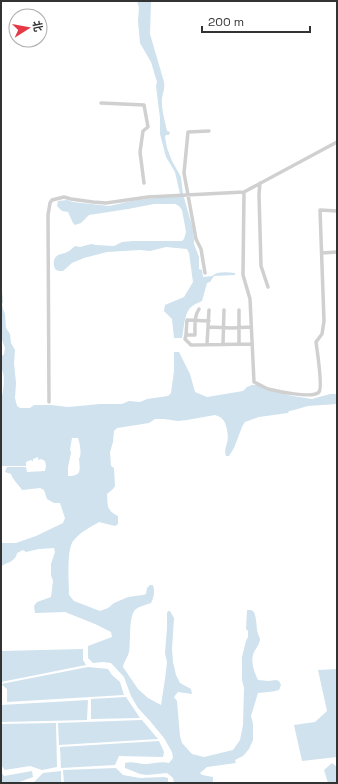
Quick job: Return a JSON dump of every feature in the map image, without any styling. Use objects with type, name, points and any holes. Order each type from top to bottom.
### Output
[{"type":"street","points":[[101,103],[144,104],[148,127],[143,131],[140,152],[144,183]]},
{"type":"street","points":[[205,273],[201,249],[196,239],[186,195],[184,173],[188,132],[209,131]]},
{"type":"street","points":[[49,402],[48,216],[50,203],[52,200],[64,196],[71,199],[106,203],[148,197],[244,192],[337,142]]},
{"type":"street","points":[[260,183],[261,266],[268,287]]},
{"type":"street","points":[[244,192],[243,275],[250,299],[254,382],[267,388],[291,394],[310,394],[319,392],[321,383],[316,342],[322,334],[324,321],[320,210],[337,211]]},
{"type":"street","points":[[322,253],[337,252]]},
{"type":"street","points":[[186,335],[195,335],[196,313],[199,309]]},
{"type":"street","points":[[207,344],[209,310]]},
{"type":"street","points":[[223,344],[224,310]]},
{"type":"street","points":[[239,310],[239,344]]},
{"type":"street","points":[[208,321],[187,320],[185,339],[191,344],[252,344]]},
{"type":"street","points":[[208,327],[251,327]]},
{"type":"water","points":[[137,1],[151,1],[150,34],[164,82],[162,98],[163,115],[167,131],[170,132],[169,135],[166,135],[165,137],[172,161],[181,177],[183,194],[192,226],[194,244],[199,257],[199,269],[202,270],[203,277],[226,272],[235,273],[235,275],[214,276],[210,282],[207,283],[202,301],[190,308],[188,311],[185,318],[182,338],[174,338],[172,319],[164,311],[165,305],[184,297],[193,282],[189,253],[187,249],[166,247],[150,251],[140,250],[107,252],[72,263],[63,271],[56,270],[54,265],[56,256],[68,252],[75,246],[80,247],[91,244],[114,246],[122,242],[182,241],[184,239],[186,232],[182,210],[175,204],[154,204],[89,215],[81,223],[75,225],[68,212],[62,211],[57,206],[58,201],[67,200],[109,206],[136,200],[167,197],[180,194],[175,172],[166,157],[160,134],[160,118],[156,86],[157,82],[151,62],[140,43],[138,21],[139,8]]},
{"type":"water","points":[[2,291],[2,304],[5,314],[6,328],[10,334],[11,343],[15,350],[15,398],[17,406],[20,408],[30,408],[34,405],[68,407],[100,404],[122,404],[129,401],[140,402],[147,399],[168,396],[171,393],[174,371],[174,352],[179,352],[190,374],[195,392],[207,397],[243,391],[252,385],[257,385],[266,390],[312,399],[330,394],[337,394],[337,404],[308,406],[289,411],[288,413],[259,417],[245,422],[229,456],[226,456],[225,452],[228,441],[226,426],[222,419],[215,415],[178,421],[155,419],[149,423],[117,428],[114,431],[110,452],[111,466],[114,468],[115,486],[107,494],[108,507],[111,512],[118,516],[118,524],[115,526],[99,522],[79,535],[71,544],[68,574],[69,595],[74,601],[100,611],[128,597],[146,594],[147,588],[150,585],[153,585],[154,594],[151,603],[141,606],[133,612],[129,652],[123,667],[138,689],[148,698],[161,705],[167,662],[165,653],[167,613],[170,611],[174,618],[172,649],[176,675],[180,683],[191,689],[192,694],[178,692],[174,697],[177,701],[180,736],[182,743],[192,754],[204,757],[233,750],[240,740],[243,725],[244,688],[242,680],[242,657],[248,637],[248,631],[246,629],[247,610],[254,612],[257,631],[260,638],[253,655],[252,663],[255,674],[258,680],[276,680],[279,681],[281,685],[279,690],[258,693],[251,716],[253,724],[253,740],[249,749],[243,756],[235,760],[236,763],[207,767],[200,773],[202,775],[213,777],[213,781],[211,783],[174,783],[173,778],[167,773],[147,775],[125,768],[125,763],[169,763],[173,758],[172,752],[164,738],[138,708],[131,696],[124,677],[111,663],[93,663],[88,658],[88,646],[112,637],[111,632],[65,612],[35,613],[34,606],[37,602],[51,597],[53,581],[51,575],[51,564],[55,552],[54,548],[26,552],[23,550],[17,553],[13,560],[1,566],[1,543],[16,543],[36,536],[63,523],[65,518],[60,503],[54,503],[47,499],[44,490],[40,488],[22,490],[11,474],[5,472],[7,467],[26,467],[27,472],[45,471],[45,461],[41,459],[38,460],[38,457],[33,459],[33,461],[31,460],[26,462],[26,466],[1,466],[1,400],[4,378],[1,370],[1,357],[4,354],[5,348],[1,337]],"holes":[[[72,438],[78,438],[81,452],[79,459],[79,472],[76,475],[68,476]]]},
{"type":"water","points":[[83,649],[83,660],[86,665],[1,682],[1,651]]},
{"type":"water","points":[[88,667],[108,669],[120,682],[124,695],[7,702],[7,689],[1,684]]},
{"type":"water","points":[[337,669],[337,757],[302,761],[294,725],[315,722],[327,711],[318,670]]},
{"type":"water","points":[[126,697],[140,718],[91,719],[91,699]]},
{"type":"water","points":[[88,700],[87,720],[1,722],[1,705]]},
{"type":"water","points":[[142,720],[158,739],[59,745],[58,723]]},
{"type":"water","points":[[56,723],[57,767],[42,770],[30,766],[5,770],[1,765],[1,724]]},
{"type":"water","points":[[159,741],[164,752],[163,757],[119,756],[115,765],[61,768],[60,747]]},
{"type":"water","points":[[332,763],[337,767],[336,783],[328,783],[324,770]]},
{"type":"water","points":[[116,768],[123,775],[140,778],[168,778],[168,783],[64,783],[63,770]]},
{"type":"water","points":[[32,771],[33,777],[17,783],[1,783],[1,772],[4,776]]},
{"type":"water","points":[[61,771],[61,783],[33,783],[43,773]]}]
